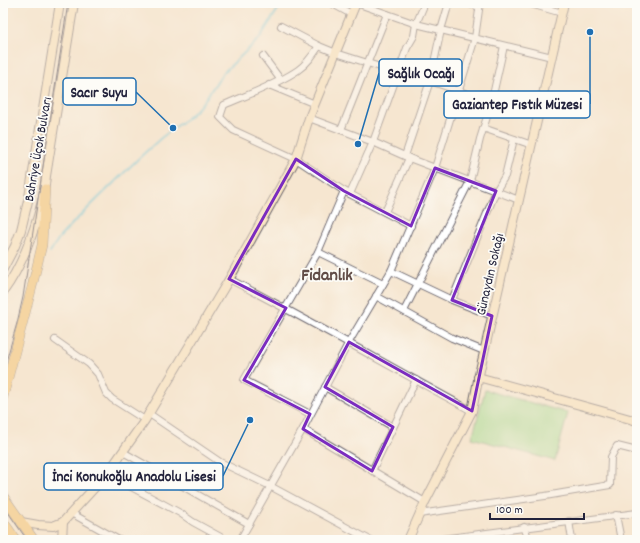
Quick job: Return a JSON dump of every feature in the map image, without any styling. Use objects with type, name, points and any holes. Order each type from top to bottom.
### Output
[{"type":"main road","points":[[3,397],[42,245],[45,189]]},
{"type":"main road","points":[[3,496],[34,540]]},
{"type":"main road","points":[[3,521],[15,539]]},
{"type":"street","name":"Bahriye Üçok Bulvarı","points":[[3,269],[16,246],[21,230],[28,197],[60,3]]},
{"type":"street","name":"Bahriye Üçok Bulvarı","points":[[3,292],[10,284],[26,253],[45,189],[74,3]]},
{"type":"street","points":[[330,3],[351,14]]},
{"type":"street","points":[[21,522],[53,526],[63,522],[107,474],[146,417],[229,280],[296,159],[309,118],[356,3],[416,24],[552,57]]},
{"type":"street","points":[[310,414],[244,380],[318,252],[373,142],[407,48],[414,36],[416,24],[425,3]]},
{"type":"street","points":[[385,212],[407,157],[430,81],[441,30],[449,3]]},
{"type":"street","points":[[240,540],[303,429],[349,342],[391,271],[436,168],[475,38],[479,5],[466,3]]},
{"type":"street","points":[[527,3],[562,13]]},
{"type":"street","name":"Günaydın Sokağı","points":[[408,540],[419,514],[472,411],[478,377],[564,3]]},
{"type":"street","points":[[341,130],[387,14]]},
{"type":"street","points":[[281,26],[319,46],[336,53],[367,64],[430,81],[491,102]]},
{"type":"street","points":[[319,46],[311,58],[299,70],[269,85],[224,104],[220,118],[233,130],[296,159],[347,192],[411,226]]},
{"type":"street","points":[[404,311],[470,181],[504,46]]},
{"type":"street","points":[[263,56],[280,79]]},
{"type":"street","points":[[269,85],[315,104]]},
{"type":"street","points":[[309,118],[519,200]]},
{"type":"street","points":[[483,128],[532,145]]},
{"type":"street","points":[[452,300],[496,191],[505,176],[514,139]]},
{"type":"street","points":[[318,252],[383,284]]},
{"type":"street","points":[[391,271],[452,300],[492,316]]},
{"type":"street","points":[[229,280],[286,308],[472,411]]},
{"type":"street","points":[[376,296],[452,338],[484,351]]},
{"type":"street","points":[[55,340],[89,364],[98,374],[106,393],[112,399],[146,417],[220,462],[270,486],[370,540]]},
{"type":"street","points":[[478,377],[637,421]]},
{"type":"street","points":[[372,471],[416,380]]},
{"type":"street","points":[[325,387],[393,427]]},
{"type":"street","points":[[303,429],[425,502]]},
{"type":"street","points":[[419,514],[610,485],[611,457],[617,446],[637,451]]},
{"type":"street","points":[[123,452],[249,524]]},
{"type":"street","points":[[107,474],[180,513],[226,540]]},
{"type":"street","points":[[71,513],[119,540]]},
{"type":"street","points":[[434,540],[467,538],[524,527],[637,513]]},
{"type":"street","points":[[616,515],[620,540]]},
{"type":"street","points":[[569,521],[572,540]]},
{"type":"street","points":[[62,540],[63,522]]},
{"type":"street","points":[[524,527],[529,540]]},
{"type":"highlighted area","points":[[296,159],[344,191],[411,226],[435,168],[496,191],[452,300],[492,316],[472,411],[349,342],[325,387],[393,427],[372,471],[303,429],[310,414],[244,380],[286,308],[229,279]]},
{"type":"green space","points":[[485,390],[568,413],[555,461],[472,438]]},
{"type":"waterway","points":[[50,252],[59,238],[72,224],[139,158],[198,108],[222,74],[259,39],[282,3]]},
{"type":"tram line","points":[[3,372],[23,297],[68,3]]},
{"type":"tram line","points":[[3,505],[27,540]]},
{"type":"place","name":"Gaziantep Fıstık Müzesi","points":[[590,32]]},
{"type":"place","name":"Sacır Suyu","points":[[173,128]]},
{"type":"place","name":"Sağlık Ocağı","points":[[358,144]]},
{"type":"place","name":"İnci Konukoğlu Anadolu Lisesi","points":[[250,420]]},
{"type":"district","name":"Fidanlık","points":[[327,274]]}]
